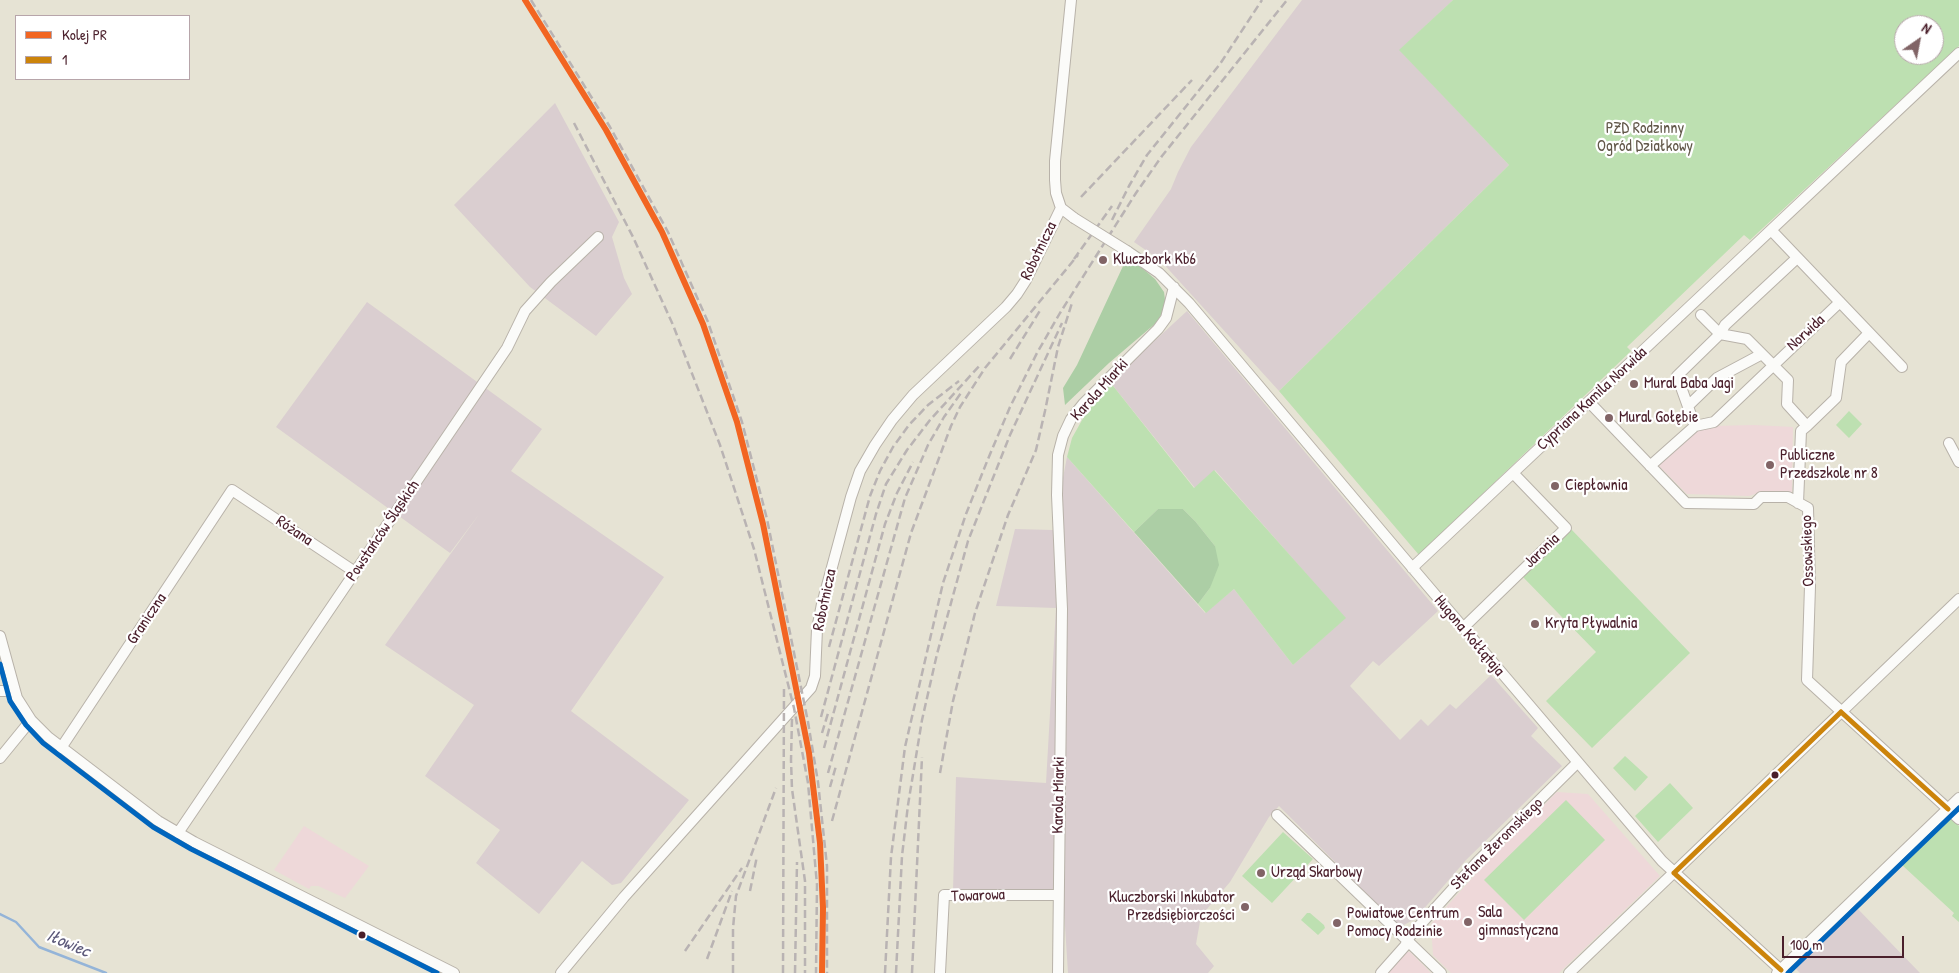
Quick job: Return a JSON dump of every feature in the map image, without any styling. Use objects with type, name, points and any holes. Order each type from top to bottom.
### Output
[{"type":"street","points":[[1072,0],[1055,161],[1056,194],[1061,208],[1159,273],[1174,288]]},
{"type":"street","name":"Cypriana Kamila Norwida","points":[[1412,568],[1959,53]]},
{"type":"street","name":"Robotnicza","points":[[561,973],[624,897],[811,688],[815,676],[822,604],[851,497],[860,471],[886,428],[913,395],[1006,307],[1017,294],[1061,208]]},
{"type":"street","points":[[1771,230],[1902,367]]},
{"type":"street","name":"Powstańców Śląskich","points":[[178,833],[507,348],[525,311],[551,282],[598,237]]},
{"type":"street","points":[[1650,466],[1695,426],[1677,376],[1720,334],[1725,325],[1798,258]]},
{"type":"street","name":"Hugona Kołłątaja","points":[[1174,288],[1201,317],[1577,763],[1674,873],[1781,972]]},
{"type":"street","name":"Karola Miarki","points":[[1058,973],[1062,609],[1057,495],[1058,455],[1063,436],[1077,411],[1158,329],[1166,318],[1174,288]]},
{"type":"street","name":"Norwida","points":[[1695,426],[1714,422],[1840,302]]},
{"type":"street","points":[[1701,314],[1720,334],[1748,339],[1788,380],[1787,404],[1807,426]]},
{"type":"street","points":[[1798,503],[1801,431],[1836,398],[1841,362],[1869,333]]},
{"type":"street","points":[[1688,406],[1717,378],[1762,354]]},
{"type":"street","name":"Ossowskiego","points":[[1589,402],[1686,503],[1754,504],[1761,497],[1788,497],[1808,508],[1810,586],[1807,680],[1841,712]]},
{"type":"street","points":[[1949,443],[1959,462]]},
{"type":"street","name":"Jaronia","points":[[1463,628],[1566,528],[1513,473]]},
{"type":"street","name":"Różana","points":[[232,490],[355,572]]},
{"type":"street","name":"Graniczna","points":[[61,748],[232,490]]},
{"type":"street","points":[[1569,973],[1959,599]]},
{"type":"street","points":[[0,636],[17,698],[31,720],[61,748],[158,821],[178,833],[454,973]]},
{"type":"street","points":[[1841,712],[1959,819]]},
{"type":"street","points":[[0,758],[31,720]]},
{"type":"street","name":"Stefana Żeromskiego","points":[[1380,973],[1478,861],[1577,763]]},
{"type":"street","points":[[1781,972],[1959,798]]},
{"type":"street","points":[[1277,815],[1441,973]]},
{"type":"street","name":"Towarowa","points":[[940,973],[944,895],[1058,895]]},
{"type":"shaded area","points":[[1302,0],[1453,0],[1400,50],[1509,165],[1279,391],[1160,260],[1134,242],[1171,189],[1191,147]]},
{"type":"shaded area","points":[[555,103],[619,222],[612,237],[624,278],[632,294],[596,336],[530,287],[454,205]]},
{"type":"shaded area","points":[[367,302],[542,429],[511,471],[664,577],[571,711],[689,800],[621,883],[612,885],[582,861],[539,914],[476,863],[500,830],[425,776],[474,705],[385,645],[480,513],[450,553],[276,427]]},
{"type":"shaded area","points":[[1187,311],[1438,611],[1379,666],[1373,661],[1350,686],[1400,740],[1421,719],[1428,726],[1450,704],[1456,709],[1491,675],[1538,728],[1531,736],[1562,766],[1466,860],[1415,919],[1400,927],[1279,806],[1269,817],[1230,882],[1201,916],[1196,944],[1214,966],[1208,973],[1068,973],[1063,895],[953,891],[956,777],[1046,783],[1056,608],[996,606],[1015,529],[1053,530],[1067,457],[1205,613],[1234,589],[1293,665],[1345,618],[1215,470],[1195,488],[1110,382]]},
{"type":"shaded area","points":[[1713,426],[1793,427],[1792,493],[1758,493],[1749,496],[1687,494],[1658,465],[1696,430]]},
{"type":"shaded area","points":[[1557,792],[1588,794],[1660,876],[1559,973],[1451,973],[1433,955],[1431,924],[1483,866]]},
{"type":"shaded area","points":[[304,826],[369,866],[345,898],[318,886],[311,886],[309,889],[274,870]]},
{"type":"shaded area","points":[[1855,906],[1920,973],[1800,973],[1795,968]]},
{"type":"shaded area","points":[[1405,952],[1410,952],[1431,973],[1387,973]]},
{"type":"green space","name":"PZD Rodzinny Ogród Działkowy","points":[[1453,0],[1959,0],[1959,46],[1944,60],[1944,15],[1894,15],[1894,65],[1939,65],[1750,240],[1744,235],[1627,347],[1631,351],[1419,555],[1279,391],[1509,165],[1399,50]]},
{"type":"green space","points":[[1135,262],[1155,279],[1164,292],[1166,307],[1156,323],[1109,363],[1065,405],[1063,388],[1077,365],[1124,264]]},
{"type":"green space","points":[[1110,382],[1194,488],[1214,470],[1346,618],[1293,665],[1234,589],[1206,613],[1198,604],[1210,588],[1215,546],[1183,509],[1158,509],[1134,532],[1067,457],[1072,438],[1086,413]]},
{"type":"green space","points":[[1849,411],[1862,424],[1849,438],[1836,425]]},
{"type":"green space","points":[[1158,509],[1183,509],[1215,546],[1219,565],[1210,588],[1198,604],[1134,532]]},
{"type":"green space","points":[[1571,529],[1690,653],[1592,748],[1546,701],[1596,652],[1522,576]]},
{"type":"green space","points":[[1625,756],[1648,777],[1635,791],[1613,768]]},
{"type":"green space","points":[[1670,783],[1693,808],[1658,842],[1635,816]]},
{"type":"green space","points":[[1566,800],[1605,840],[1524,920],[1484,880]]},
{"type":"green space","points":[[1950,818],[1959,826],[1959,922],[1952,916],[1954,913],[1902,865]]},
{"type":"green space","points":[[1283,832],[1313,859],[1272,903],[1242,876]]},
{"type":"green space","points":[[1307,913],[1310,913],[1324,925],[1325,928],[1318,935],[1301,920]]},
{"type":"waterway","name":"Iłowiec","points":[[0,914],[16,922],[39,947],[106,973]]},
{"type":"railway","points":[[531,0],[610,127],[668,232],[708,322],[742,422],[767,519],[808,722],[818,782],[827,866],[827,973]]},
{"type":"railway","points":[[1112,220],[1147,155],[1220,64],[1262,0]]},
{"type":"railway","points":[[885,973],[891,857],[905,747],[943,583],[966,514],[988,459],[1010,407],[1037,353],[1136,193],[1162,156],[1287,0]]},
{"type":"railway","points":[[1081,197],[1192,80]]},
{"type":"railway","points":[[574,123],[633,237],[673,325],[720,445],[754,549],[794,708],[808,783],[817,885],[816,973]]},
{"type":"railway","points":[[1074,259],[1112,206]]},
{"type":"railway","points":[[832,821],[911,533],[951,426],[960,407],[985,368],[1078,255]]},
{"type":"railway","points":[[940,773],[953,701],[975,613],[1008,515],[1036,450],[1058,347],[1072,303]]},
{"type":"railway","points":[[1010,359],[1041,309]]},
{"type":"railway","points":[[896,973],[902,856],[908,805],[922,720],[937,654],[968,541],[1010,435],[1062,323]]},
{"type":"railway","points":[[821,717],[876,514],[886,484],[907,450],[930,420],[981,364]]},
{"type":"railway","points":[[829,647],[870,496],[880,471],[893,447],[909,425],[928,405],[959,381]]},
{"type":"railway","points":[[828,773],[905,498],[928,445],[961,393]]},
{"type":"railway","points":[[824,748],[885,524],[897,493],[913,462]]},
{"type":"railway","points":[[783,973],[784,685]]},
{"type":"railway","points":[[822,733],[829,710]]},
{"type":"railway","points":[[792,719],[792,789],[805,881],[805,973]]},
{"type":"railway","points":[[912,973],[922,757]]},
{"type":"railway","points":[[830,787],[836,766]]},
{"type":"railway","points":[[733,973],[733,928],[736,896],[776,788]]},
{"type":"railway","points":[[750,891],[757,856]]},
{"type":"railway","points":[[795,973],[797,862]]},
{"type":"railway","points":[[685,951],[742,868]]},
{"type":"railway","points":[[707,959],[732,891]]},
{"type":"rail line","name":"PR","points":[[525,0],[606,130],[662,232],[703,324],[737,422],[763,524],[809,753],[820,843],[823,908],[822,973]]},
{"type":"transit line","points":[[0,664],[10,701],[26,725],[43,743],[153,827],[191,849],[437,973]]},
{"type":"transit line","name":"1","points":[[1841,712],[1948,809]]},
{"type":"transit line","name":"1","points":[[1674,873],[1841,712]]},
{"type":"transit line","points":[[1788,973],[1959,808]]},
{"type":"transit line","name":"1","points":[[1674,873],[1781,970]]},
{"type":"place","name":"Kluczbork Kb6","points":[[1103,260]]},
{"type":"place","name":"Mural Baba Jagi","points":[[1634,384]]},
{"type":"place","name":"Mural Gołębie","points":[[1609,418]]},
{"type":"place","name":"Publiczne Przedszkole nr 8","points":[[1770,465]]},
{"type":"place","name":"Ciepłownia","points":[[1555,486]]},
{"type":"place","name":"Kryta Pływalnia","points":[[1535,624]]},
{"type":"place","name":"Urząd Skarbowy","points":[[1261,873]]},
{"type":"place","name":"Kluczborski Inkubator Przedsiębiorczości","points":[[1245,907]]},
{"type":"place","name":"Sala gimnastyczna","points":[[1468,922]]},
{"type":"place","name":"Powiatowe Centrum Pomocy Rodzinie","points":[[1337,923]]}]
